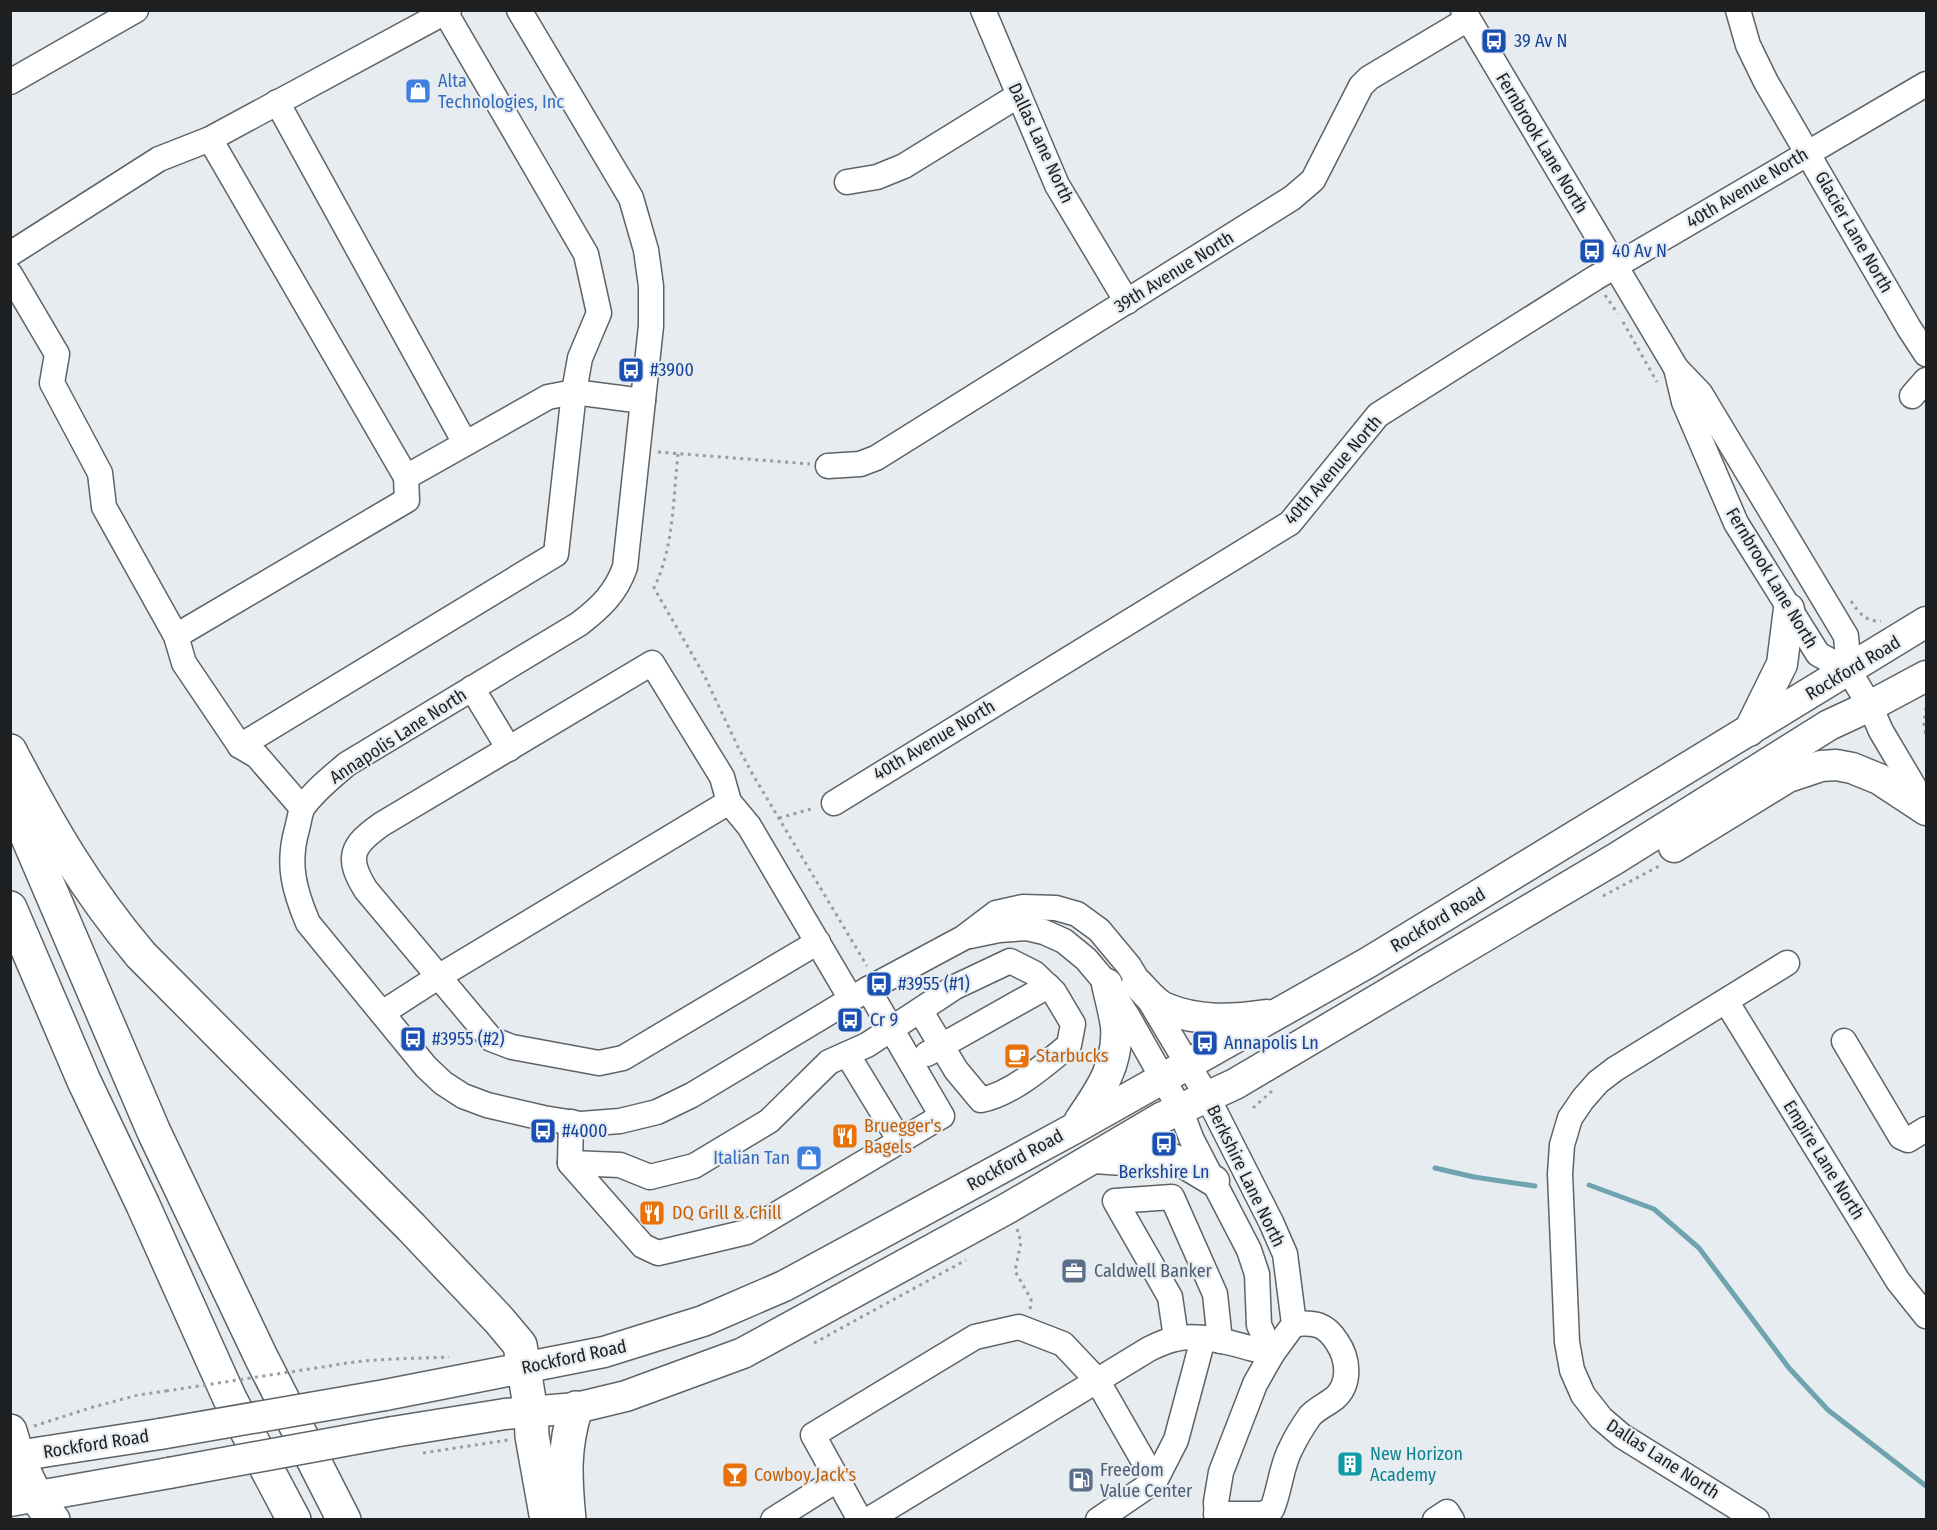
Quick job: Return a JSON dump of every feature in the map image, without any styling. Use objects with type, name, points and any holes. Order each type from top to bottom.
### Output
[{"type":"highway","points":[[10,751],[63,850],[128,939],[161,977],[411,1227],[499,1320],[520,1346],[531,1412],[532,1436],[547,1520]]},
{"type":"highway","points":[[10,796],[154,1132],[261,1357],[344,1520]]},
{"type":"highway","points":[[10,908],[84,1081],[143,1205],[230,1399],[294,1520]]},
{"type":"highway","points":[[569,1520],[565,1453],[569,1429],[576,1408]]},
{"type":"highway","points":[[17,1443],[33,1505]]},
{"type":"main road","points":[[1749,731],[1782,664],[1790,609]]},
{"type":"main road","name":"Rockford Road","points":[[17,1443],[160,1434],[385,1395],[627,1345],[703,1321],[741,1306],[784,1286],[1281,1013],[1849,671],[1926,622]]},
{"type":"main road","name":"Rockford Road","points":[[33,1505],[169,1473],[393,1432],[531,1412],[576,1408],[626,1396],[744,1353],[1008,1208],[1161,1118],[1235,1084],[1615,859],[1829,725],[1926,676]]},
{"type":"main road","points":[[1615,859],[1672,848],[1788,777],[1821,766],[1836,765],[1870,775],[1926,809]]},
{"type":"main road","points":[[1137,983],[1163,1008],[1198,1017],[1234,1020],[1281,1013]]},
{"type":"main road","points":[[1075,1128],[1104,1085],[1114,1057],[1115,1024],[1107,984]]},
{"type":"main road","points":[[1094,1158],[1124,1160],[1151,1156],[1172,1159],[1195,1169],[1214,1181]]},
{"type":"street","points":[[10,82],[136,10]]},
{"type":"street","name":"Annapolis Lane North","points":[[519,10],[631,198],[646,250],[651,286],[651,326],[625,567],[619,584],[596,610],[579,624],[347,764],[324,783],[302,808],[291,866],[297,896],[308,923],[426,1066],[443,1083],[464,1096],[487,1105],[580,1124],[620,1120],[657,1112],[692,1095],[863,986],[963,938],[996,912],[1023,907],[1056,908],[1077,914],[1099,930],[1123,958],[1137,983],[1175,1071],[1180,1109]]},
{"type":"street","name":"Dallas Lane North","points":[[983,10],[1057,185],[1127,302]]},
{"type":"street","name":"Glacier Lane North","points":[[1738,10],[1748,45],[1767,82],[1926,354]]},
{"type":"street","points":[[10,254],[159,159],[210,139],[446,11],[586,254],[599,313],[580,358],[574,392],[556,554],[240,747]]},
{"type":"street","name":"Fernbrook Lane North","points":[[1466,15],[1605,272],[1676,368],[1700,393],[1846,636],[1849,671],[1926,809]]},
{"type":"street","name":"39th Avenue North","points":[[828,466],[860,464],[876,458],[1292,198],[1312,180],[1361,86],[1466,15]]},
{"type":"street","name":"40th Avenue North","points":[[834,803],[1290,523],[1378,415],[1605,272],[1926,84]]},
{"type":"street","points":[[847,182],[877,177],[904,166],[1019,95]]},
{"type":"street","points":[[277,102],[465,443]]},
{"type":"street","points":[[176,636],[407,500],[406,477],[210,139]]},
{"type":"street","points":[[10,274],[57,354],[52,383],[100,473],[104,507],[176,636],[184,663],[240,747],[257,756],[302,808]]},
{"type":"street","name":"Fernbrook Lane North","points":[[1676,368],[1684,402],[1729,508],[1747,540],[1818,654],[1849,671]]},
{"type":"street","points":[[406,477],[548,397],[574,392],[643,401]]},
{"type":"street","points":[[818,942],[623,1058],[599,1064],[512,1047],[491,1039],[366,890],[354,872],[354,852],[364,837],[382,824],[652,663],[722,777],[729,802],[749,826],[818,942],[863,986],[942,1116]]},
{"type":"street","points":[[472,688],[509,749]]},
{"type":"street","points":[[382,1013],[729,802]]},
{"type":"street","name":"Annapolis Lane North","points":[[963,938],[999,930],[1027,928],[1044,932],[1064,942],[1086,959],[1107,984],[1128,1017],[1175,1071],[1208,1098]]},
{"type":"street","points":[[570,1163],[620,1165],[650,1177],[694,1166],[769,1121],[830,1062],[891,1030],[955,987],[1010,961],[1034,973],[1048,986],[1073,1024],[1069,1045],[1035,1073],[993,1098],[981,1100],[942,1116],[747,1232],[658,1253],[643,1246],[570,1163],[571,1122]]},
{"type":"street","name":"Dallas Lane North","points":[[1757,1520],[1622,1436],[1600,1418],[1583,1395],[1572,1370],[1567,1342],[1560,1174],[1562,1145],[1570,1118],[1598,1082],[1615,1069],[1787,963]]},
{"type":"street","points":[[911,1064],[1048,986]]},
{"type":"street","name":"Empire Lane North","points":[[1726,1001],[1898,1281],[1926,1316]]},
{"type":"street","points":[[920,1010],[956,1070],[981,1100]]},
{"type":"street","points":[[1844,1041],[1901,1137],[1908,1140],[1926,1129]]},
{"type":"street","points":[[847,1054],[900,1141]]},
{"type":"street","name":"Berkshire Lane North","points":[[1208,1098],[1285,1254],[1294,1324]]},
{"type":"street","name":"Berkshire Lane North","points":[[1180,1109],[1192,1140],[1249,1250],[1257,1274],[1259,1325],[1272,1354]]},
{"type":"street","points":[[1098,1520],[1155,1481],[1176,1440],[1212,1340],[1215,1294],[1172,1197],[1115,1201],[1170,1297],[1176,1338]]},
{"type":"street","points":[[1311,1322],[1322,1326],[1332,1333],[1340,1346],[1346,1367],[1343,1387],[1335,1397],[1311,1416],[1290,1449],[1272,1509],[1263,1515],[1216,1517],[1221,1472],[1256,1384],[1272,1354],[1294,1324],[1311,1322]]},
{"type":"street","points":[[860,1520],[813,1435],[975,1337],[1018,1327],[1063,1344],[1097,1380],[1155,1481]]},
{"type":"street","points":[[868,1520],[1149,1348],[1176,1338],[1212,1340],[1272,1354]]},
{"type":"street","points":[[773,1520],[838,1479]]},
{"type":"street","points":[[1436,1520],[1447,1512],[1452,1520]]},
{"type":"path","points":[[1605,272],[1638,348]]},
{"type":"path","points":[[638,450],[828,466]]},
{"type":"path","points":[[678,454],[669,541],[664,566],[654,588],[704,675],[738,747],[779,818],[863,986]]},
{"type":"path","points":[[1926,708],[1924,723],[1926,736]]},
{"type":"path","points":[[779,818],[834,803]]},
{"type":"path","points":[[1601,896],[1666,863]]},
{"type":"path","points":[[1253,1108],[1274,1089]]},
{"type":"path","points":[[1017,1229],[1021,1242],[1015,1271],[1031,1299],[1029,1331]]},
{"type":"path","points":[[17,1443],[38,1426],[93,1407],[138,1395],[350,1362],[458,1356]]},
{"type":"waterway","points":[[1435,1168],[1474,1177],[1535,1186]]},
{"type":"waterway","points":[[1589,1185],[1654,1209],[1699,1248],[1789,1368],[1828,1410],[1926,1486]]},
{"type":"place","name":"39 Av N","points":[[1494,41]]},
{"type":"place","name":"Alta Technologies, Inc","points":[[418,91]]},
{"type":"place","name":"40 Av N","points":[[1592,251]]},
{"type":"place","name":"#3900","points":[[631,370]]},
{"type":"place","name":"#3955 (#1)","points":[[879,984]]},
{"type":"place","name":"Cr 9","points":[[850,1020]]},
{"type":"place","name":"#3955 (#2)","points":[[413,1039]]},
{"type":"place","name":"Annapolis Ln","points":[[1205,1043]]},
{"type":"place","name":"Starbucks","points":[[1017,1056]]},
{"type":"place","name":"#4000","points":[[543,1131]]},
{"type":"place","name":"Bruegger's Bagels","points":[[845,1136]]},
{"type":"place","name":"Berkshire Ln","points":[[1164,1144]]},
{"type":"place","name":"Italian Tan","points":[[809,1158]]},
{"type":"place","name":"DQ Grill & Chill","points":[[652,1213]]},
{"type":"place","name":"Caldwell Banker","points":[[1074,1271]]},
{"type":"place","name":"New Horizon Academy","points":[[1350,1464]]},
{"type":"place","name":"Cowboy Jack's","points":[[735,1475]]},
{"type":"place","name":"Freedom Value Center","points":[[1081,1480]]}]
